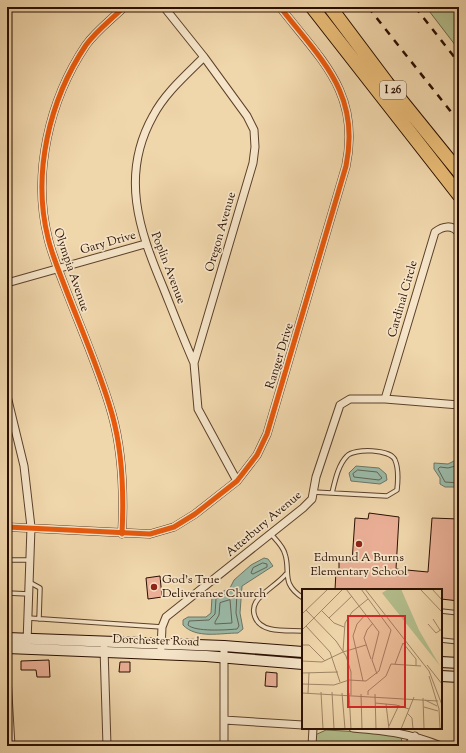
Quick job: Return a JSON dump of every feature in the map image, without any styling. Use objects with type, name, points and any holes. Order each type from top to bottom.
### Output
[{"type":"highway","name":"I 26","points":[[312,7],[459,195]]},
{"type":"highway","name":"I 26","points":[[330,7],[459,172]]},
{"type":"main road","name":"Dorchester Road","points":[[7,638],[27,643],[104,647],[161,649],[224,646],[302,652]]},
{"type":"main road","name":"Dorchester Road","points":[[7,648],[27,643]]},
{"type":"main road","name":"Dorchester Road","points":[[161,649],[224,657],[302,664]]},
{"type":"main road","points":[[442,662],[459,663]]},
{"type":"main road","points":[[442,676],[459,677]]},
{"type":"street","name":"Olympia Avenue","points":[[122,534],[124,500],[121,464],[113,416],[48,240],[44,206],[43,170],[52,117],[73,67],[87,44],[124,7]]},
{"type":"street","name":"Oregon Avenue","points":[[164,7],[204,57],[247,116],[254,130],[255,147],[253,163],[194,363],[198,410],[237,481]]},
{"type":"street","name":"Ranger Drive","points":[[7,528],[31,527],[122,534],[150,534],[174,527],[195,514],[237,481],[257,455],[267,434],[350,151],[349,119],[344,101],[334,77],[280,7]]},
{"type":"street","name":"Poplin Avenue","points":[[194,363],[145,244],[134,185],[141,142],[153,116],[167,95],[204,57]]},
{"type":"street","name":"Cardinal Circle","points":[[385,399],[435,232],[442,227],[449,227],[459,233]]},
{"type":"street","name":"Gary Drive","points":[[7,283],[145,244]]},
{"type":"street","points":[[7,396],[24,466],[31,527],[27,643]]},
{"type":"street","name":"Atterbury Avenue","points":[[161,649],[162,627],[166,617],[175,608],[303,508],[312,498],[316,477],[340,405],[350,399],[385,399],[459,405]]},
{"type":"street","points":[[224,646],[224,746]]},
{"type":"street","points":[[104,647],[107,746]]},
{"type":"street","points":[[7,678],[11,746]]},
{"type":"street","points":[[224,720],[302,726]]},
{"type":"street","points":[[312,746],[313,729]]},
{"type":"street","points":[[364,729],[396,732],[415,736],[441,746]]},
{"type":"street","points":[[408,746],[415,736]]},
{"type":"lane","points":[[313,492],[387,496],[397,490],[398,474],[395,458],[389,453],[353,451],[347,456],[339,470],[332,493]]},
{"type":"lane","points":[[270,534],[285,553],[287,560],[286,574],[295,591],[302,597]]},
{"type":"lane","points":[[7,560],[30,560]]},
{"type":"lane","points":[[286,574],[256,602],[254,606],[254,615],[261,626],[267,628],[302,630]]},
{"type":"lane","points":[[29,582],[40,588],[39,619]]},
{"type":"lane","points":[[7,593],[29,594]]},
{"type":"lane","points":[[442,611],[459,613]]},
{"type":"lane","points":[[28,618],[162,627]]},
{"type":"lane","points":[[442,640],[459,642]]},
{"type":"green space","points":[[426,7],[459,7],[459,50]]},
{"type":"green space","points":[[326,730],[396,734],[401,737],[402,742],[399,746],[314,746],[315,735]]},
{"type":"water","points":[[454,461],[459,461],[459,487],[445,487],[440,484],[440,478],[434,469],[434,463],[448,464]]},
{"type":"water","points":[[356,466],[379,468],[386,474],[387,480],[380,484],[351,481],[349,473]]},
{"type":"water","points":[[264,558],[268,559],[273,566],[242,586],[240,613],[243,629],[238,633],[202,634],[188,629],[183,625],[183,620],[188,617],[206,617],[211,613],[212,597],[230,588],[234,580],[251,565]]},
{"type":"building","name":"Edmund A Burns Elementary School","points":[[369,513],[399,517],[396,569],[428,572],[432,518],[459,519],[459,601],[442,599],[442,589],[335,589],[336,571],[339,571],[339,561],[352,562],[355,518],[368,519]]},
{"type":"building","name":"God's True Deliverance Church","points":[[160,576],[162,597],[148,599],[146,578]]},
{"type":"building","points":[[49,660],[50,677],[37,677],[36,670],[21,670],[21,661]]},
{"type":"building","points":[[120,662],[130,662],[130,672],[119,672]]},
{"type":"building","points":[[266,672],[277,673],[277,687],[265,686]]},
{"type":"railway","points":[[368,7],[459,122]]},
{"type":"railway","points":[[415,7],[459,63]]},
{"type":"cycle path","points":[[122,534],[122,474],[116,429],[102,382],[52,251],[44,214],[42,189],[43,163],[47,138],[53,113],[62,89],[73,66],[86,45],[99,30],[124,7]]},
{"type":"cycle path","points":[[7,527],[150,534],[174,527],[195,514],[237,481],[257,455],[267,434],[346,166],[349,140],[348,118],[343,98],[334,79],[323,61],[280,7]]},
{"type":"place","name":"Edmund A Burns Elementary School","points":[[359,544]]},
{"type":"place","name":"God's True Deliverance Church","points":[[154,587]]}]
